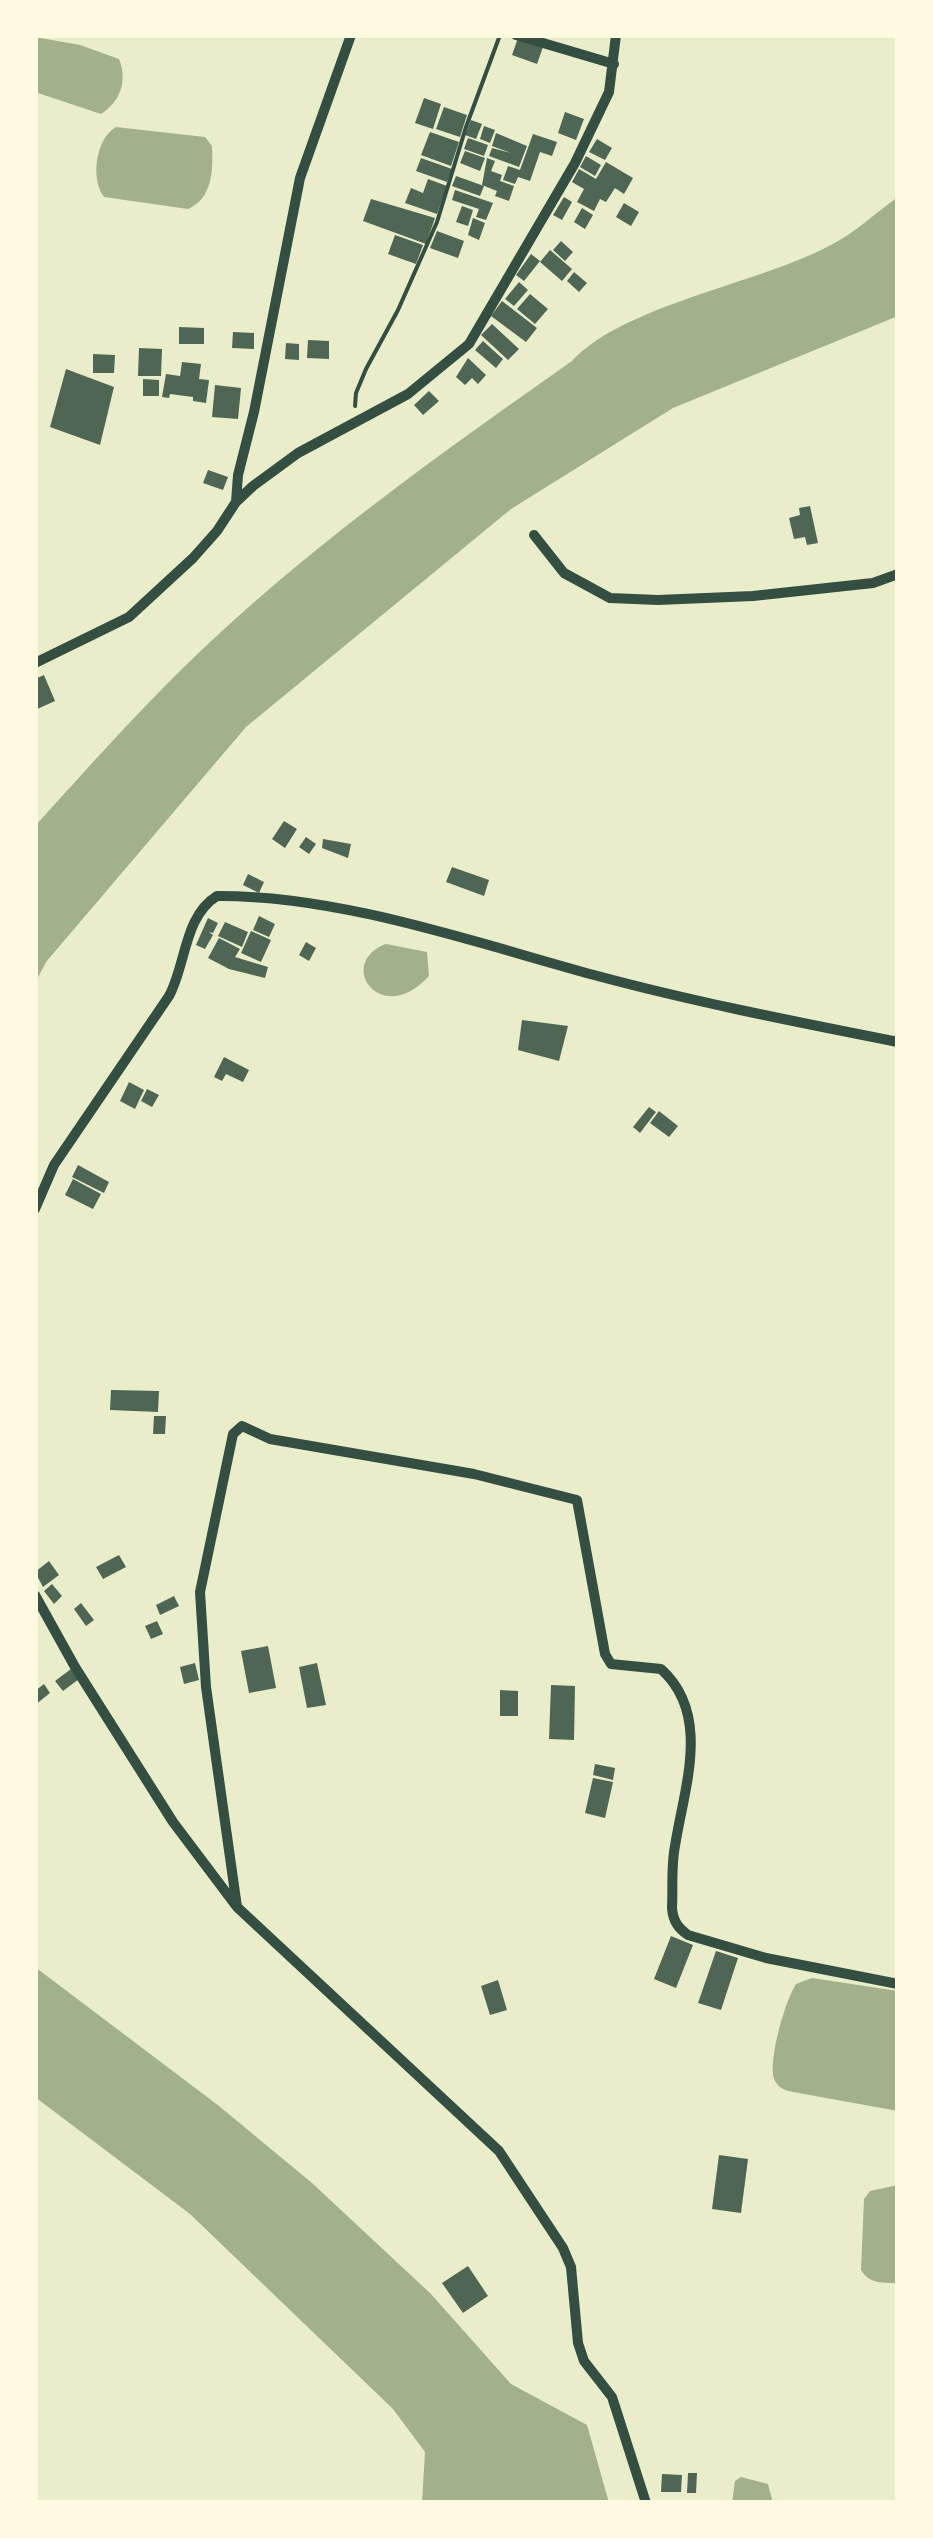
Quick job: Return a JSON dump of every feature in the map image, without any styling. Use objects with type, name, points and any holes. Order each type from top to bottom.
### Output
[{"type":"street","points":[[236,502],[238,474],[300,178],[351,35]]},
{"type":"street","points":[[516,35],[614,64]]},
{"type":"street","points":[[35,663],[129,617],[194,558],[252,486],[298,454],[408,394],[469,344],[575,163],[609,92],[616,35]]},
{"type":"street","points":[[534,535],[564,573],[610,598],[753,596],[872,583],[898,574]]},
{"type":"street","points":[[35,1208],[54,1165],[169,996],[199,912],[216,896],[307,905],[416,924],[598,976],[898,1042]]},
{"type":"street","points":[[237,1907],[206,1687],[200,1592],[233,1434],[242,1426],[270,1439],[474,1474],[577,1500],[605,1654],[611,1664],[661,1669],[683,1693],[692,1758],[674,1847],[672,1908],[680,1929],[688,1935],[766,1958],[898,1984]]},
{"type":"street","points":[[35,1595],[75,1667],[173,1822],[237,1907],[499,2151],[571,2266],[578,2343],[584,2361],[612,2397],[646,2503]]},
{"type":"path","points":[[355,425],[356,394],[437,222],[500,35]]},
{"type":"shaded area","points":[[35,37],[80,45],[119,59],[122,83],[113,103],[101,114],[35,92]]},
{"type":"shaded area","points":[[116,127],[205,137],[212,146],[212,164],[210,182],[202,198],[188,209],[104,197],[97,180],[97,159],[104,140]]},
{"type":"shaded area","points":[[898,197],[898,316],[673,408],[511,509],[246,727],[46,962],[35,983],[35,826],[147,705],[230,624],[372,506],[595,342],[657,310],[829,246]]},
{"type":"shaded area","points":[[386,944],[427,952],[429,976],[411,991],[395,996],[370,987],[364,964],[371,953]]},
{"type":"shaded area","points":[[35,1967],[219,2106],[312,2183],[431,2294],[511,2384],[587,2425],[609,2503],[422,2503],[425,2452],[393,2409],[190,2214],[35,2097]]},
{"type":"shaded area","points":[[812,1978],[898,1991],[898,2111],[790,2091],[774,2079],[773,2059],[787,2003],[796,1984]]},
{"type":"shaded area","points":[[898,2185],[898,2283],[877,2282],[861,2270],[864,2199],[870,2191]]},
{"type":"shaded area","points":[[741,2477],[768,2484],[773,2503],[732,2503],[735,2481]]},
{"type":"building","points":[[518,38],[543,47],[537,64],[512,55]]},
{"type":"building","points":[[424,98],[441,104],[433,129],[415,123]]},
{"type":"building","points":[[444,107],[467,115],[460,137],[436,129]]},
{"type":"building","points":[[565,112],[584,119],[576,140],[558,133]]},
{"type":"building","points":[[471,120],[482,124],[476,139],[465,135]]},
{"type":"building","points":[[484,126],[495,130],[490,143],[480,139]]},
{"type":"building","points":[[430,132],[459,142],[451,166],[421,155]]},
{"type":"building","points":[[496,133],[527,146],[519,167],[489,156],[492,148],[511,153],[492,146]]},
{"type":"building","points":[[533,134],[557,142],[552,156],[540,152],[530,181],[518,177],[515,184],[503,180],[508,166],[520,170]]},
{"type":"building","points":[[468,138],[488,145],[484,156],[464,149]]},
{"type":"building","points":[[597,139],[612,148],[605,160],[589,152]]},
{"type":"building","points":[[465,151],[485,158],[480,171],[460,163]]},
{"type":"building","points":[[586,156],[601,165],[595,176],[580,167]]},
{"type":"building","points":[[421,158],[452,169],[447,182],[416,171]]},
{"type":"building","points":[[487,158],[495,161],[491,171],[502,175],[500,181],[514,186],[509,201],[482,185]]},
{"type":"building","points":[[606,162],[633,178],[624,194],[615,188],[606,202],[600,199],[594,211],[577,202],[584,189],[572,182],[579,169],[596,179]]},
{"type":"building","points":[[456,176],[484,186],[480,196],[452,186]]},
{"type":"building","points":[[428,179],[447,186],[437,214],[405,203],[411,188],[423,193]]},
{"type":"building","points":[[455,190],[493,203],[486,220],[476,217],[479,209],[452,200]]},
{"type":"building","points":[[564,197],[572,202],[562,220],[553,215]]},
{"type":"building","points":[[371,199],[435,218],[426,244],[363,221]]},
{"type":"building","points":[[624,203],[639,212],[631,226],[616,217]]},
{"type":"building","points":[[462,206],[473,210],[468,226],[456,222]]},
{"type":"building","points":[[582,208],[593,215],[585,229],[574,222]]},
{"type":"building","points":[[473,218],[485,223],[479,240],[468,235]]},
{"type":"building","points":[[437,231],[464,241],[458,258],[430,248]]},
{"type":"building","points":[[395,235],[423,245],[416,264],[388,254]]},
{"type":"building","points":[[561,241],[573,252],[565,261],[553,250]]},
{"type":"building","points":[[550,250],[572,269],[562,281],[540,262]]},
{"type":"building","points":[[531,254],[540,261],[524,281],[516,275]]},
{"type":"building","points":[[574,272],[587,283],[579,292],[567,281]]},
{"type":"building","points":[[519,282],[528,290],[514,306],[505,299]]},
{"type":"building","points":[[530,294],[548,309],[535,324],[517,309]]},
{"type":"building","points":[[502,301],[537,328],[526,342],[491,316]]},
{"type":"building","points":[[492,324],[519,349],[508,360],[481,335]]},
{"type":"building","points":[[179,327],[204,328],[204,344],[179,344]]},
{"type":"building","points":[[233,332],[254,333],[254,349],[232,348]]},
{"type":"building","points":[[308,340],[329,341],[329,359],[307,358]]},
{"type":"building","points":[[483,341],[503,359],[496,368],[475,350]]},
{"type":"building","points":[[286,343],[299,344],[299,360],[285,359]]},
{"type":"building","points":[[139,348],[162,349],[161,376],[138,376]]},
{"type":"building","points":[[93,354],[115,355],[114,373],[93,373]]},
{"type":"building","points":[[468,358],[486,375],[478,384],[472,378],[465,385],[456,377]]},
{"type":"building","points":[[182,362],[201,364],[199,379],[209,380],[206,403],[193,401],[193,397],[162,397],[166,374],[180,376]]},
{"type":"building","points":[[66,369],[114,387],[100,445],[50,427]]},
{"type":"building","points":[[143,379],[159,380],[159,396],[143,396]]},
{"type":"building","points":[[215,385],[241,388],[238,419],[212,417]]},
{"type":"building","points":[[429,391],[439,401],[423,415],[414,405]]},
{"type":"building","points":[[208,470],[228,477],[223,490],[203,483]]},
{"type":"building","points":[[810,506],[818,543],[807,545],[805,537],[794,539],[789,518],[800,515],[799,508]]},
{"type":"building","points":[[44,675],[55,701],[35,710],[35,679]]},
{"type":"building","points":[[284,821],[297,829],[285,848],[272,839]]},
{"type":"building","points":[[306,837],[316,844],[309,854],[299,847]]},
{"type":"building","points":[[323,839],[351,844],[348,858],[322,848]]},
{"type":"building","points":[[452,867],[489,880],[484,896],[446,882]]},
{"type":"building","points":[[248,874],[264,882],[259,893],[243,885]]},
{"type":"building","points":[[259,916],[275,924],[269,937],[253,930]]},
{"type":"building","points":[[208,918],[218,923],[213,933],[209,932],[213,935],[205,949],[196,945]]},
{"type":"building","points":[[225,922],[248,932],[242,947],[218,936]]},
{"type":"building","points":[[251,931],[271,940],[261,962],[241,953]]},
{"type":"building","points":[[219,938],[240,949],[235,957],[268,967],[265,978],[229,969],[208,958]]},
{"type":"building","points":[[306,942],[316,948],[309,961],[299,955]]},
{"type":"building","points":[[522,1020],[568,1026],[559,1061],[518,1050]]},
{"type":"building","points":[[224,1057],[249,1070],[243,1082],[226,1074],[222,1081],[214,1077]]},
{"type":"building","points":[[129,1082],[144,1090],[135,1109],[120,1101]]},
{"type":"building","points":[[147,1089],[159,1095],[152,1107],[141,1101]]},
{"type":"building","points":[[649,1107],[656,1112],[640,1133],[633,1127]]},
{"type":"building","points":[[659,1111],[678,1126],[669,1137],[650,1123]]},
{"type":"building","points":[[78,1165],[109,1182],[104,1193],[72,1177]]},
{"type":"building","points":[[73,1179],[101,1194],[93,1209],[65,1195]]},
{"type":"building","points":[[111,1390],[159,1391],[158,1412],[110,1410]]},
{"type":"building","points":[[154,1416],[166,1416],[165,1434],[153,1434]]},
{"type":"building","points":[[119,1555],[126,1567],[103,1579],[96,1567]]},
{"type":"building","points":[[49,1561],[59,1575],[43,1587],[35,1572]]},
{"type":"building","points":[[52,1584],[62,1596],[54,1604],[44,1591]]},
{"type":"building","points":[[174,1596],[179,1606],[160,1615],[156,1605]]},
{"type":"building","points":[[81,1603],[94,1620],[86,1626],[74,1609]]},
{"type":"building","points":[[157,1621],[163,1634],[151,1639],[145,1626]]},
{"type":"building","points":[[268,1646],[276,1688],[249,1693],[241,1651]]},
{"type":"building","points":[[195,1663],[199,1680],[184,1684],[180,1667]]},
{"type":"building","points":[[317,1663],[326,1705],[307,1708],[299,1667]]},
{"type":"building","points":[[71,1669],[79,1679],[63,1691],[55,1681]]},
{"type":"building","points":[[44,1684],[50,1693],[35,1705],[35,1691]]},
{"type":"building","points":[[551,1685],[575,1686],[574,1740],[549,1739]]},
{"type":"building","points":[[500,1690],[518,1691],[518,1716],[500,1716]]},
{"type":"building","points":[[595,1764],[615,1768],[613,1780],[593,1775]]},
{"type":"building","points":[[593,1778],[613,1782],[605,1818],[585,1813]]},
{"type":"building","points":[[671,1936],[693,1945],[676,1988],[654,1979]]},
{"type":"building","points":[[716,1951],[738,1958],[721,2010],[698,2003]]},
{"type":"building","points":[[498,1980],[507,2010],[490,2015],[481,1986]]},
{"type":"building","points":[[719,2155],[748,2159],[741,2213],[712,2209]]},
{"type":"building","points":[[468,2266],[488,2296],[463,2313],[442,2283]]},
{"type":"building","points":[[688,2473],[697,2473],[696,2493],[687,2493]]},
{"type":"building","points":[[662,2474],[682,2475],[681,2492],[661,2492]]}]
